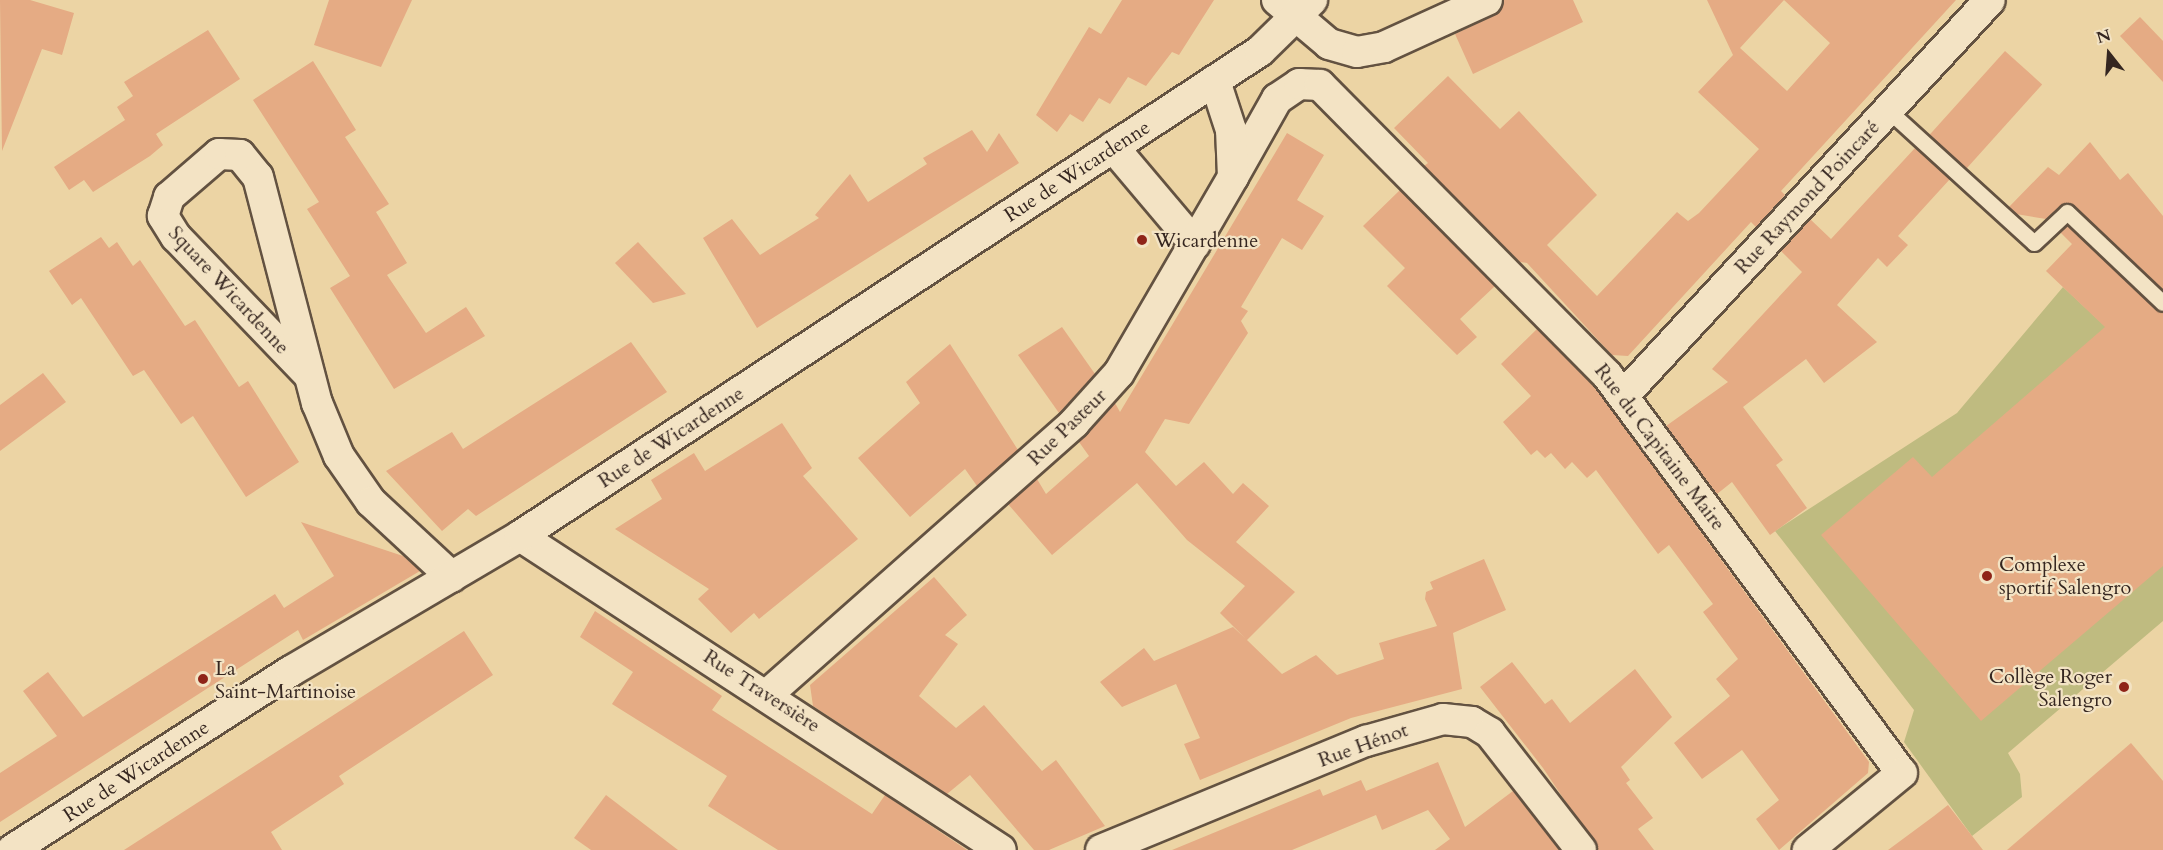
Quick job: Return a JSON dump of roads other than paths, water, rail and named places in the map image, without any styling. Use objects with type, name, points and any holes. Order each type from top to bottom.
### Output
[{"type":"street","points":[[1295,6],[1329,44],[1357,52],[1384,47],[1487,0]]},
{"type":"street","name":"Rue Raymond Poincaré","points":[[1624,395],[1990,0]]},
{"type":"street","name":"Rue de Wicardenne","points":[[12,850],[291,671],[520,536],[1215,81],[1260,51],[1295,6]]},
{"type":"street","points":[[1215,81],[1231,130],[1233,177]]},
{"type":"street","name":"Rue du Capitaine Maire","points":[[1233,177],[1277,99],[1299,84],[1320,85],[1539,303],[1624,395],[1902,773],[1808,850]]},
{"type":"street","points":[[1113,147],[1195,244]]},
{"type":"street","name":"Square Wicardenne","points":[[309,375],[176,237],[163,216],[169,197],[219,154],[240,155],[258,177],[309,375],[332,442],[360,489],[452,577]]},
{"type":"street","name":"Rue Pasteur","points":[[768,694],[1090,408],[1119,373],[1233,177]]},
{"type":"street","name":"Rue Traversière","points":[[520,536],[768,694],[1001,850]]},
{"type":"street","name":"Rue Hénot","points":[[1101,850],[1131,844],[1366,741],[1426,723],[1459,719],[1490,733],[1581,850]]},
{"type":"lane","points":[[1888,110],[2034,243],[2067,212],[2163,303]]},
{"type":"place","name":"Wicardenne","points":[[1142,240]]},
{"type":"place","name":"Complexe sportif Salengro","points":[[1987,576]]},
{"type":"place","name":"La Saint-Martinoise","points":[[203,679]]},
{"type":"place","name":"Collège Roger Salengro","points":[[2124,687]]}]
